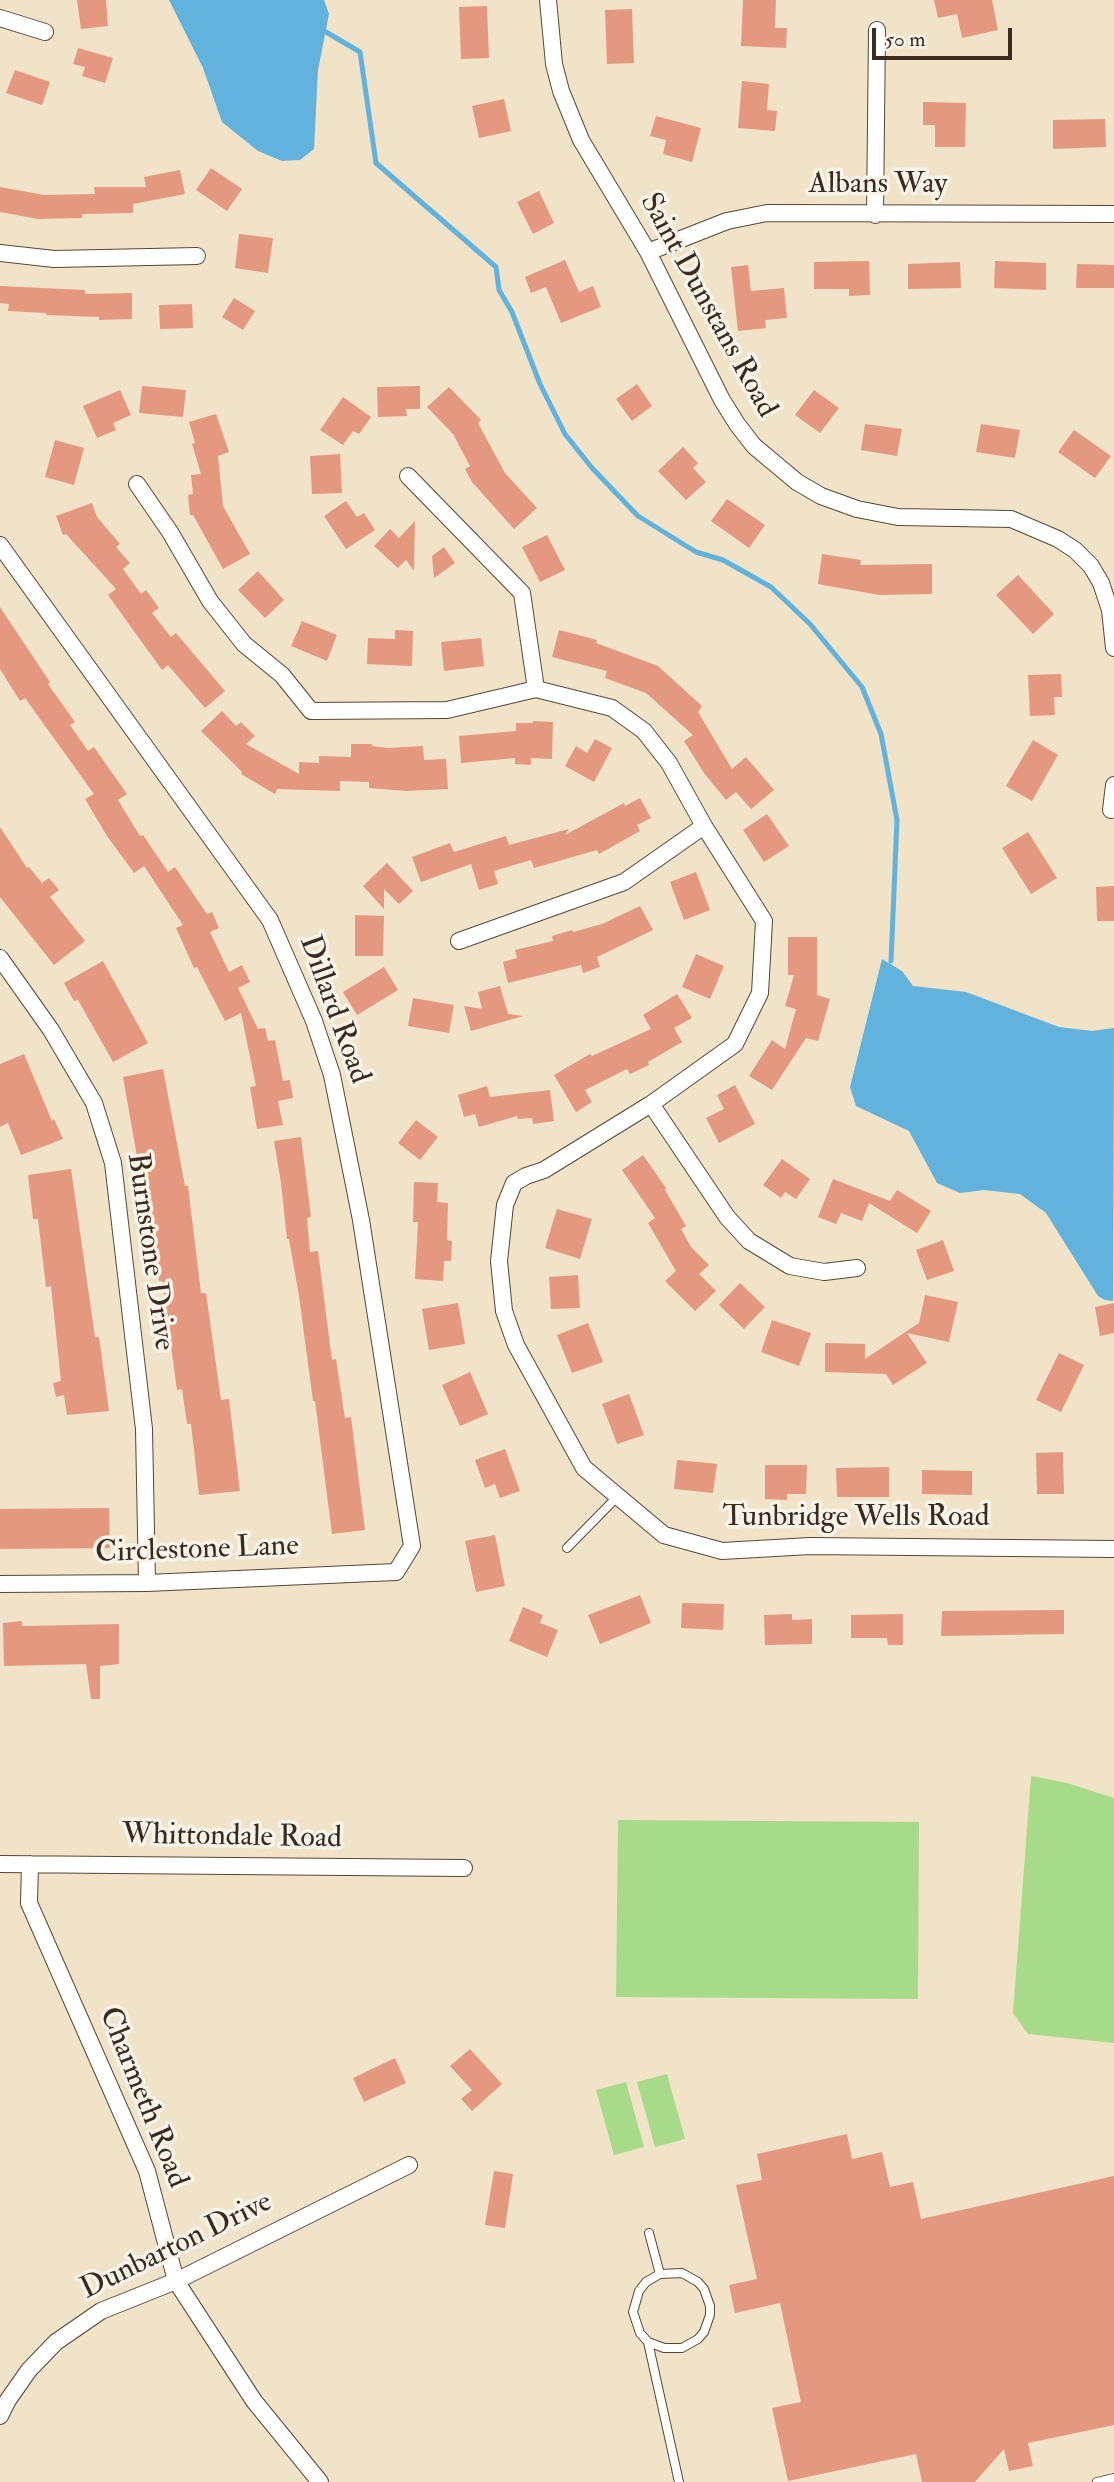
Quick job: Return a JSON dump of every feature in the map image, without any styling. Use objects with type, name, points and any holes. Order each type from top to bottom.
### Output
[{"type":"street","name":"Saint Dunstans Road","points":[[548,0],[550,36],[561,91],[582,140],[648,252],[722,400],[746,435],[775,466],[797,482],[821,496],[857,509],[898,517],[1011,519],[1058,539],[1076,550],[1091,566],[1101,583],[1110,610],[1114,648]]},
{"type":"street","points":[[0,19],[45,32]]},
{"type":"street","points":[[875,215],[877,30]]},
{"type":"street","name":"Albans Way","points":[[648,252],[727,221],[767,213],[1114,214]]},
{"type":"street","points":[[0,253],[54,259],[197,256]]},
{"type":"street","points":[[408,476],[522,593],[536,689]]},
{"type":"street","name":"Tunbridge Wells Road","points":[[137,484],[170,532],[210,601],[244,644],[282,675],[311,711],[447,710],[536,689],[612,708],[644,732],[669,763],[704,826],[764,921],[760,993],[735,1044],[651,1104],[544,1170],[526,1176],[514,1184],[505,1205],[499,1261],[504,1311],[516,1345],[584,1468],[664,1535],[722,1551],[810,1546],[1114,1549]]},
{"type":"street","name":"Dillard Road","points":[[0,545],[270,920],[314,1021],[332,1075],[361,1220],[412,1546],[396,1572]]},
{"type":"street","points":[[1111,810],[1114,785]]},
{"type":"street","points":[[459,941],[624,882],[704,826]]},
{"type":"street","name":"Burnstone Drive","points":[[0,958],[51,1030],[94,1103],[113,1163],[144,1429],[147,1583]]},
{"type":"street","points":[[651,1104],[727,1217],[749,1241],[790,1266],[824,1272],[857,1268]]},
{"type":"street","name":"Circlestone Lane","points":[[0,1584],[147,1583],[396,1572]]},
{"type":"street","name":"Whittondale Road","points":[[0,1864],[464,1868]]},
{"type":"street","name":"Charmeth Road","points":[[30,1864],[29,1903],[147,2171],[176,2281],[254,2401],[320,2482]]},
{"type":"street","name":"Dunbarton Drive","points":[[0,2416],[8,2399],[29,2370],[56,2342],[102,2311],[176,2281],[409,2165]]},
{"type":"lane","points":[[567,1548],[618,1496]]},
{"type":"lane","points":[[649,2233],[660,2274]]},
{"type":"lane","points":[[648,2342],[673,2349],[691,2344],[704,2332],[710,2315],[708,2297],[698,2282],[681,2273],[660,2274],[646,2282],[635,2301],[635,2323],[648,2342],[679,2482]]},
{"type":"lane","points":[[1097,2482],[1114,2478]]},
{"type":"green space","points":[[1031,1776],[1067,1783],[1114,1798],[1114,2043],[1028,2034],[1013,2013]]},
{"type":"green space","points":[[618,1820],[919,1822],[918,1999],[616,1997]]},
{"type":"green space","points":[[667,2074],[685,2139],[655,2147],[637,2082]]},
{"type":"green space","points":[[626,2082],[644,2147],[614,2155],[596,2090]]},
{"type":"water","points":[[169,0],[324,0],[329,14],[318,70],[314,149],[300,160],[282,161],[258,151],[222,122],[203,68]]},
{"type":"water","points":[[882,959],[902,971],[913,986],[966,992],[1059,1027],[1092,1031],[1114,1028],[1113,1301],[1098,1296],[1046,1213],[1020,1194],[984,1190],[960,1193],[937,1183],[909,1131],[856,1106],[850,1087]]},
{"type":"building","points":[[77,0],[106,0],[108,26],[81,29]]},
{"type":"building","points":[[743,0],[776,0],[775,28],[787,28],[786,48],[741,46]]},
{"type":"building","points":[[934,0],[992,0],[998,30],[962,38],[957,14],[938,18]]},
{"type":"building","points":[[487,6],[489,58],[461,59],[459,7]]},
{"type":"building","points":[[632,9],[634,63],[607,64],[605,10]]},
{"type":"building","points":[[78,48],[113,58],[105,83],[82,76],[85,67],[73,64]]},
{"type":"building","points":[[15,70],[50,82],[42,105],[6,93]]},
{"type":"building","points":[[742,81],[769,84],[767,110],[777,111],[775,131],[738,128]]},
{"type":"building","points":[[504,99],[511,131],[479,138],[472,106]]},
{"type":"building","points":[[923,102],[966,103],[965,147],[935,147],[935,125],[923,125]]},
{"type":"building","points":[[656,116],[701,128],[692,162],[663,154],[666,140],[650,136]]},
{"type":"building","points":[[1105,119],[1106,147],[1053,149],[1053,120]]},
{"type":"building","points":[[211,168],[242,189],[227,211],[196,190]]},
{"type":"building","points":[[180,170],[185,194],[133,204],[133,213],[82,214],[82,218],[38,219],[0,212],[0,187],[44,195],[95,194],[94,187],[146,187],[144,177]]},
{"type":"building","points":[[539,191],[554,223],[533,234],[517,202]]},
{"type":"building","points":[[239,234],[273,238],[268,273],[235,268]]},
{"type":"building","points":[[565,260],[579,292],[593,286],[601,307],[561,323],[546,287],[531,293],[525,277]]},
{"type":"building","points":[[869,261],[870,295],[849,296],[849,289],[814,289],[814,262]]},
{"type":"building","points":[[995,261],[1046,263],[1046,290],[994,288]]},
{"type":"building","points":[[960,262],[961,288],[908,289],[908,264]]},
{"type":"building","points":[[1077,264],[1114,265],[1114,288],[1076,288]]},
{"type":"building","points":[[748,265],[751,291],[784,288],[787,318],[765,320],[766,328],[738,331],[731,267]]},
{"type":"building","points":[[0,286],[85,290],[85,294],[132,293],[132,319],[99,320],[99,317],[8,311],[9,304],[0,303]]},
{"type":"building","points":[[234,298],[255,311],[243,330],[222,317]]},
{"type":"building","points":[[192,304],[193,328],[160,329],[159,305]]},
{"type":"building","points":[[637,384],[652,406],[632,421],[616,399]]},
{"type":"building","points":[[142,386],[186,390],[183,417],[139,413]]},
{"type":"building","points":[[420,386],[420,409],[406,409],[407,416],[378,417],[377,387]]},
{"type":"building","points":[[449,387],[481,420],[478,423],[505,473],[537,508],[514,529],[472,482],[465,469],[470,466],[453,434],[427,407]]},
{"type":"building","points":[[120,390],[131,415],[113,423],[116,430],[97,438],[83,406]]},
{"type":"building","points":[[814,390],[839,408],[820,433],[795,415]]},
{"type":"building","points":[[343,397],[371,417],[359,434],[353,431],[343,445],[320,430]]},
{"type":"building","points":[[216,414],[229,452],[218,456],[223,506],[250,554],[223,569],[193,515],[190,515],[188,495],[193,494],[191,475],[201,474],[189,422]]},
{"type":"building","points":[[865,424],[902,429],[897,456],[861,450]]},
{"type":"building","points":[[981,424],[1020,430],[1015,458],[976,452]]},
{"type":"building","points":[[1074,430],[1111,456],[1095,478],[1058,452]]},
{"type":"building","points":[[55,440],[84,448],[74,485],[45,477]]},
{"type":"building","points":[[683,447],[698,463],[693,468],[706,482],[686,500],[658,471]]},
{"type":"building","points":[[340,454],[342,493],[312,494],[310,456]]},
{"type":"building","points":[[727,499],[765,525],[749,548],[711,521]]},
{"type":"building","points":[[346,501],[357,517],[364,513],[375,530],[346,549],[324,516]]},
{"type":"building","points":[[92,503],[97,517],[120,544],[116,547],[130,563],[123,569],[141,594],[146,590],[159,608],[152,613],[171,637],[176,633],[225,691],[205,708],[168,665],[162,670],[108,595],[116,589],[66,534],[63,535],[56,516]]},
{"type":"building","points":[[415,521],[414,571],[406,560],[398,568],[374,546],[390,529],[399,538]]},
{"type":"building","points":[[547,535],[565,570],[540,582],[522,547]]},
{"type":"building","points":[[444,547],[455,563],[434,578],[432,556]]},
{"type":"building","points":[[822,554],[861,560],[860,565],[932,564],[932,594],[879,595],[818,584]]},
{"type":"building","points":[[258,571],[284,600],[265,618],[238,590]]},
{"type":"building","points":[[1018,575],[1054,614],[1033,634],[996,595]]},
{"type":"building","points":[[0,607],[75,722],[70,725],[88,751],[94,747],[127,794],[118,800],[140,836],[143,835],[168,872],[175,867],[207,914],[212,912],[219,928],[210,932],[229,972],[242,965],[250,982],[238,988],[258,1029],[265,1028],[268,1041],[275,1040],[283,1081],[290,1080],[293,1098],[278,1101],[283,1125],[257,1129],[250,1087],[256,1086],[241,1013],[225,1021],[197,967],[194,968],[176,928],[183,925],[144,866],[134,873],[107,836],[85,799],[94,794],[25,698],[20,701],[0,669]]},
{"type":"building","points":[[302,621],[337,635],[327,661],[291,646]]},
{"type":"building","points":[[395,630],[413,631],[412,666],[367,664],[368,638],[395,639]]},
{"type":"building","points":[[559,630],[597,640],[596,643],[658,666],[702,706],[698,712],[732,769],[746,757],[774,790],[751,809],[736,792],[726,800],[704,773],[684,741],[693,735],[646,693],[605,678],[607,671],[552,657]]},
{"type":"building","points":[[481,638],[484,666],[444,671],[441,642]]},
{"type":"building","points":[[1061,674],[1062,697],[1054,697],[1055,715],[1030,716],[1028,675]]},
{"type":"building","points":[[222,711],[236,726],[241,722],[255,736],[246,744],[299,774],[299,762],[319,763],[319,756],[351,757],[351,744],[372,744],[388,748],[423,746],[424,760],[446,759],[448,789],[406,791],[369,788],[369,782],[340,781],[340,791],[277,789],[275,794],[241,774],[201,731]]},
{"type":"building","points":[[553,722],[552,759],[531,758],[531,765],[515,764],[515,758],[461,763],[459,736],[516,731],[516,723]]},
{"type":"building","points":[[595,739],[612,748],[594,782],[565,766],[576,746],[587,753]]},
{"type":"building","points":[[1033,740],[1058,755],[1032,801],[1006,786]]},
{"type":"building","points":[[640,798],[651,818],[637,825],[640,831],[599,854],[597,850],[534,868],[531,860],[494,871],[498,884],[479,890],[471,864],[421,882],[412,857],[450,843],[454,852],[506,836],[509,845],[569,829],[565,835],[624,803],[625,806]]},
{"type":"building","points":[[767,814],[789,846],[764,862],[743,830]]},
{"type":"building","points":[[0,827],[27,868],[29,867],[42,883],[49,878],[59,890],[50,897],[85,941],[54,965],[0,897]]},
{"type":"building","points":[[1028,832],[1057,878],[1031,894],[1002,848]]},
{"type":"building","points":[[387,863],[413,891],[399,904],[384,889],[384,909],[363,886]]},
{"type":"building","points":[[696,872],[710,910],[684,920],[670,882]]},
{"type":"building","points":[[1114,886],[1114,921],[1097,921],[1096,887]]},
{"type":"building","points":[[640,906],[653,930],[597,957],[600,967],[583,973],[581,965],[508,983],[503,962],[517,958],[515,950],[553,941],[552,936],[572,930],[573,932],[602,924]]},
{"type":"building","points":[[355,915],[384,916],[383,956],[355,956]]},
{"type":"building","points":[[788,937],[817,937],[817,995],[830,999],[818,1041],[806,1038],[772,1090],[749,1076],[772,1040],[785,1049],[796,1009],[785,1006],[794,975],[788,975]]},
{"type":"building","points":[[696,954],[724,966],[710,999],[682,987]]},
{"type":"building","points":[[103,961],[148,1043],[113,1062],[78,1000],[74,1001],[64,983]]},
{"type":"building","points":[[384,967],[398,990],[357,1015],[343,992]]},
{"type":"building","points":[[500,986],[508,1014],[523,1016],[471,1031],[464,1006],[482,1009],[478,992]]},
{"type":"building","points":[[677,994],[692,1018],[674,1028],[682,1042],[648,1062],[649,1065],[630,1074],[627,1069],[585,1090],[592,1102],[576,1112],[554,1075],[590,1054],[592,1056],[651,1029],[643,1015]]},
{"type":"building","points":[[413,998],[454,1005],[449,1033],[408,1026]]},
{"type":"building","points":[[24,1054],[52,1121],[54,1119],[63,1139],[21,1155],[8,1123],[0,1127],[0,1064]]},
{"type":"building","points":[[163,1069],[185,1186],[188,1186],[201,1293],[206,1293],[221,1400],[229,1399],[240,1491],[199,1495],[191,1424],[187,1424],[182,1389],[177,1390],[162,1281],[159,1281],[145,1167],[139,1168],[123,1077]]},
{"type":"building","points":[[735,1085],[755,1124],[719,1143],[706,1118],[724,1109],[717,1095]]},
{"type":"building","points":[[487,1086],[490,1097],[550,1090],[554,1121],[533,1124],[532,1118],[518,1119],[517,1116],[479,1127],[475,1114],[464,1117],[458,1095]]},
{"type":"building","points":[[416,1120],[438,1137],[420,1160],[398,1143]]},
{"type":"building","points":[[301,1137],[311,1217],[307,1218],[310,1252],[318,1251],[332,1360],[336,1359],[345,1418],[351,1417],[365,1530],[332,1534],[315,1401],[299,1296],[287,1239],[274,1141]]},
{"type":"building","points":[[643,1155],[666,1188],[686,1226],[681,1229],[691,1247],[709,1265],[699,1274],[716,1291],[695,1311],[665,1281],[676,1271],[648,1223],[655,1218],[622,1170]]},
{"type":"building","points":[[782,1159],[810,1179],[796,1199],[785,1192],[781,1198],[763,1185]]},
{"type":"building","points":[[71,1169],[95,1337],[99,1337],[109,1411],[67,1415],[64,1395],[56,1397],[53,1383],[61,1381],[51,1286],[46,1287],[38,1219],[33,1219],[28,1175]]},
{"type":"building","points":[[833,1179],[890,1201],[897,1190],[931,1211],[917,1233],[869,1203],[862,1221],[841,1213],[836,1224],[818,1217]]},
{"type":"building","points":[[414,1182],[438,1183],[437,1202],[448,1203],[447,1240],[452,1241],[451,1261],[444,1261],[443,1281],[415,1279],[418,1222],[413,1222]]},
{"type":"building","points":[[557,1209],[592,1219],[580,1259],[545,1248]]},
{"type":"building","points":[[943,1240],[954,1271],[927,1280],[916,1250]]},
{"type":"building","points":[[578,1275],[580,1308],[551,1309],[549,1277]]},
{"type":"building","points":[[740,1283],[765,1307],[744,1329],[719,1305]]},
{"type":"building","points":[[925,1295],[958,1302],[949,1342],[907,1333],[927,1363],[893,1385],[886,1374],[825,1372],[825,1343],[865,1344],[865,1359],[919,1323]]},
{"type":"building","points":[[458,1303],[465,1344],[429,1350],[422,1309]]},
{"type":"building","points":[[1114,1303],[1114,1333],[1100,1336],[1095,1307]]},
{"type":"building","points":[[772,1320],[811,1333],[799,1366],[761,1352]]},
{"type":"building","points":[[588,1323],[603,1362],[572,1373],[557,1335]]},
{"type":"building","points":[[1059,1353],[1084,1365],[1061,1412],[1036,1400]]},
{"type":"building","points":[[470,1372],[488,1414],[460,1426],[442,1385]]},
{"type":"building","points":[[629,1394],[644,1435],[617,1444],[602,1404]]},
{"type":"building","points":[[505,1449],[520,1491],[500,1498],[495,1484],[485,1488],[475,1460]]},
{"type":"building","points":[[1063,1452],[1064,1494],[1037,1494],[1036,1453]]},
{"type":"building","points":[[677,1460],[717,1464],[713,1493],[674,1489]]},
{"type":"building","points":[[765,1465],[807,1465],[806,1494],[787,1494],[787,1500],[765,1499]]},
{"type":"building","points":[[889,1467],[889,1497],[837,1497],[836,1468]]},
{"type":"building","points":[[922,1470],[972,1471],[972,1495],[922,1494]]},
{"type":"building","points":[[109,1508],[110,1548],[0,1549],[0,1509]]},
{"type":"building","points":[[495,1535],[505,1586],[476,1592],[465,1541]]},
{"type":"building","points":[[640,1595],[651,1623],[600,1644],[588,1615]]},
{"type":"building","points":[[682,1603],[724,1604],[723,1630],[681,1628]]},
{"type":"building","points":[[523,1607],[543,1615],[540,1623],[558,1630],[547,1657],[509,1641]]},
{"type":"building","points":[[1064,1610],[1064,1634],[941,1636],[942,1611]]},
{"type":"building","points":[[792,1614],[792,1620],[812,1619],[812,1644],[765,1645],[764,1615]]},
{"type":"building","points":[[903,1614],[903,1645],[888,1645],[887,1638],[851,1638],[851,1615]]},
{"type":"building","points":[[22,1621],[22,1626],[119,1624],[119,1664],[100,1666],[100,1699],[91,1699],[86,1664],[4,1666],[3,1623]]},
{"type":"building","points":[[470,2049],[502,2084],[472,2111],[461,2099],[472,2090],[450,2066]]},
{"type":"building","points":[[395,2058],[406,2083],[364,2102],[353,2078]]},
{"type":"building","points":[[847,2134],[852,2159],[882,2152],[890,2187],[913,2182],[921,2219],[1114,2176],[1114,2425],[1028,2443],[1033,2466],[1009,2471],[1004,2449],[975,2482],[922,2482],[916,2454],[788,2481],[772,2408],[801,2402],[780,2303],[735,2313],[729,2285],[757,2279],[736,2185],[762,2180],[757,2154]]},
{"type":"building","points":[[494,2171],[513,2174],[505,2228],[485,2225]]},
{"type":"waterway","points":[[326,32],[360,52],[376,163],[496,267],[499,290],[512,312],[540,384],[565,434],[592,468],[638,516],[696,552],[723,560],[771,587],[810,624],[862,687],[881,734],[897,820],[891,961]]}]
